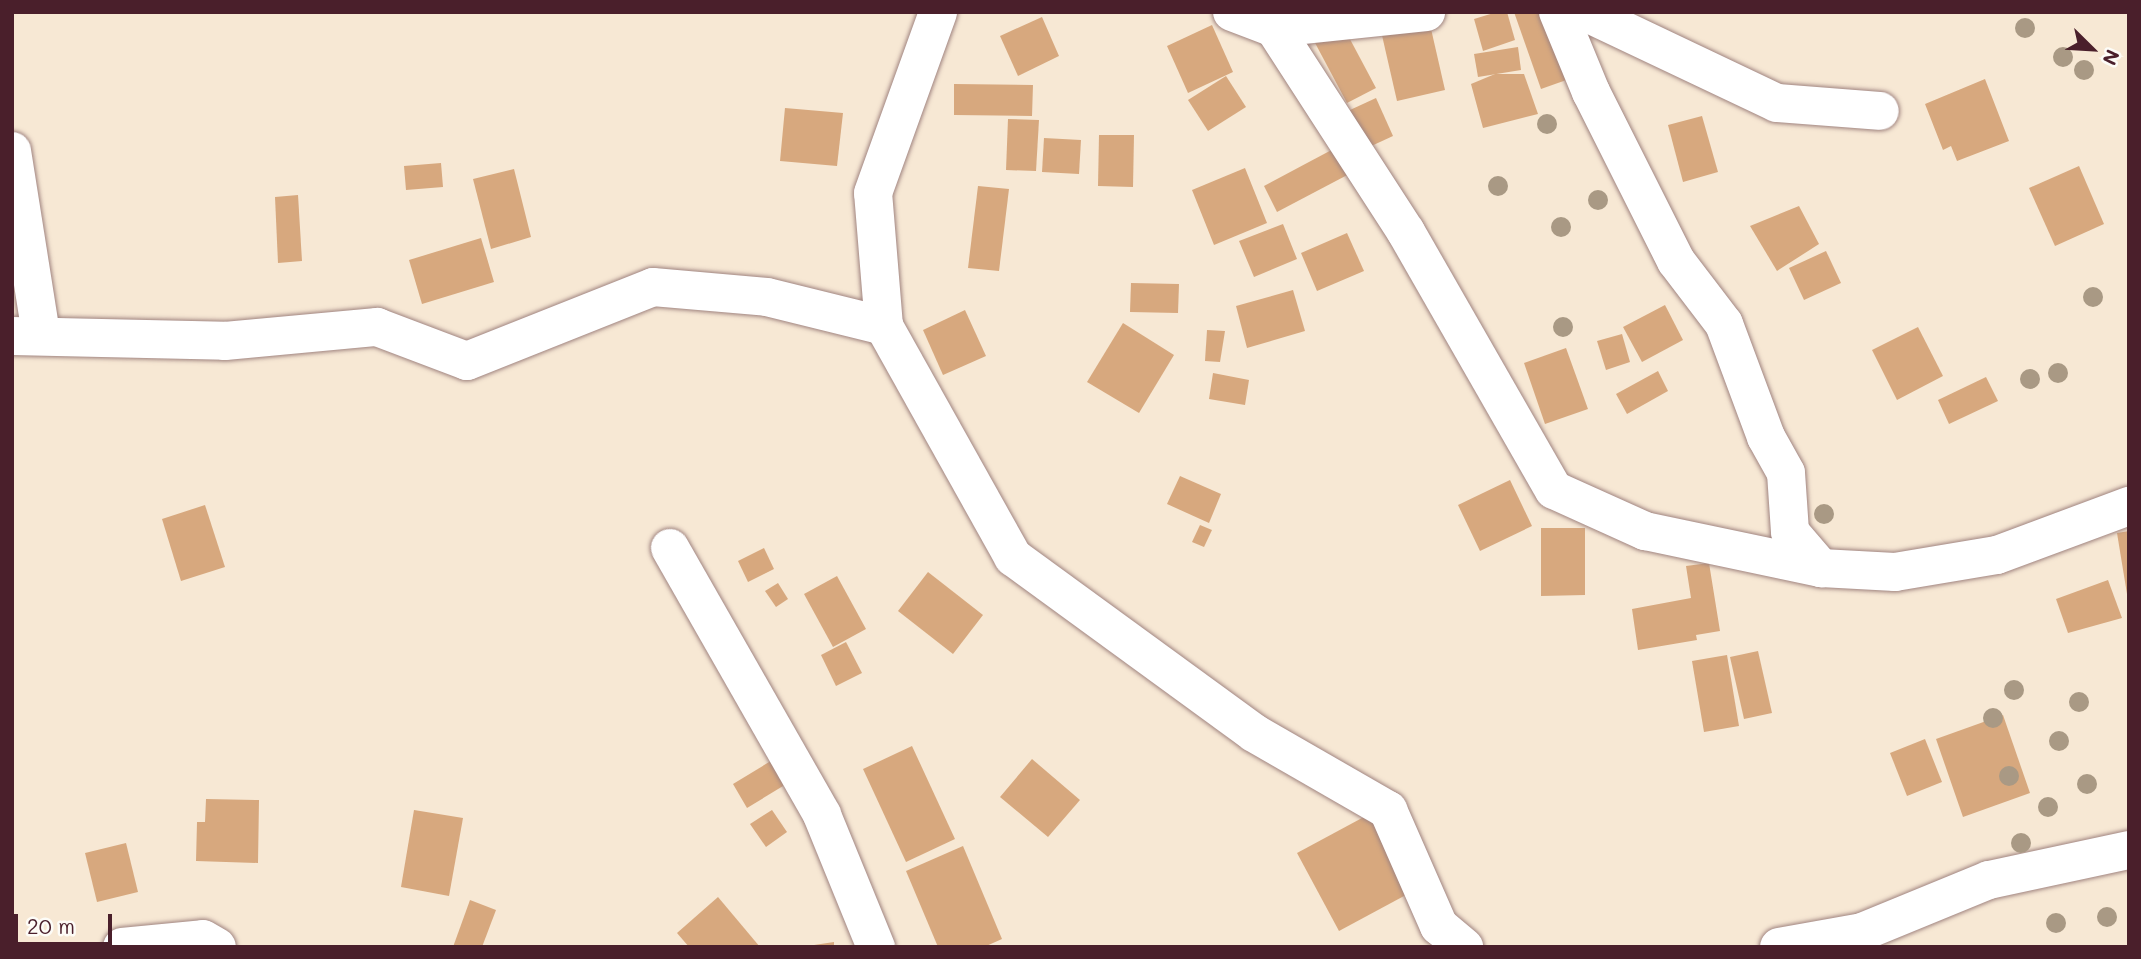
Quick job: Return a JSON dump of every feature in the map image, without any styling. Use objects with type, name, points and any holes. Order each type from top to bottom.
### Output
[{"type":"street","points":[[938,12],[873,192],[884,326],[1013,557],[1254,733],[1388,810],[1439,926],[1464,947]]},
{"type":"street","points":[[1233,12],[1274,28],[1426,12]]},
{"type":"street","points":[[1558,12],[1591,92],[1676,261],[1724,324],[1766,437],[1786,473],[1790,532],[1821,568]]},
{"type":"street","points":[[1585,12],[1777,103],[1880,111]]},
{"type":"street","points":[[1274,28],[1406,232],[1554,490],[1646,531],[1821,568],[1895,572],[1997,555],[2129,506]]},
{"type":"street","points":[[12,151],[27,335],[225,341],[377,327],[467,361],[653,287],[767,297],[884,326]]},
{"type":"street","points":[[670,548],[822,815],[876,947]]},
{"type":"street","points":[[1779,947],[1862,932],[1902,930],[1989,880],[2129,850]]},
{"type":"street","points":[[122,947],[204,939],[217,947]]},
{"type":"building","points":[[1507,12],[1515,40],[1483,51],[1474,19]]},
{"type":"building","points":[[1514,12],[1550,12],[1572,78],[1541,89]]},
{"type":"building","points":[[1042,17],[1059,56],[1018,76],[1000,36]]},
{"type":"building","points":[[1429,20],[1445,90],[1397,101],[1381,31]]},
{"type":"building","points":[[1212,25],[1233,72],[1188,93],[1167,46]]},
{"type":"building","points":[[1343,26],[1376,88],[1347,103],[1314,41]]},
{"type":"building","points":[[1518,47],[1521,70],[1478,77],[1474,54]]},
{"type":"building","points":[[1495,74],[1524,74],[1538,114],[1483,128],[1471,84]]},
{"type":"building","points":[[1226,76],[1246,107],[1208,131],[1188,100]]},
{"type":"building","points":[[1985,79],[2009,141],[1957,161],[1951,146],[1943,150],[1925,104]]},
{"type":"building","points":[[954,84],[1033,85],[1032,116],[954,115]]},
{"type":"building","points":[[1376,98],[1393,136],[1367,148],[1350,110]]},
{"type":"building","points":[[785,108],[843,113],[837,166],[780,161]]},
{"type":"building","points":[[1702,116],[1718,172],[1683,182],[1668,125]]},
{"type":"building","points":[[1008,119],[1039,120],[1036,171],[1006,170]]},
{"type":"building","points":[[1099,135],[1134,135],[1133,187],[1098,186]]},
{"type":"building","points":[[1044,138],[1081,140],[1079,174],[1042,172]]},
{"type":"building","points":[[1339,146],[1353,172],[1277,212],[1264,186]]},
{"type":"building","points":[[441,163],[443,187],[406,190],[404,166]]},
{"type":"building","points":[[2079,166],[2104,224],[2055,246],[2029,188]]},
{"type":"building","points":[[1245,168],[1267,223],[1214,245],[1192,190]]},
{"type":"building","points":[[514,169],[531,237],[491,249],[473,179]]},
{"type":"building","points":[[978,186],[1009,189],[999,271],[968,268]]},
{"type":"building","points":[[298,195],[302,261],[278,263],[275,197]]},
{"type":"building","points":[[1799,206],[1819,244],[1777,271],[1750,226]]},
{"type":"building","points":[[1283,224],[1297,259],[1254,277],[1239,241]]},
{"type":"building","points":[[1347,233],[1364,271],[1317,291],[1301,253]]},
{"type":"building","points":[[481,238],[494,282],[422,304],[409,260]]},
{"type":"building","points":[[1826,251],[1841,283],[1804,300],[1789,268]]},
{"type":"building","points":[[1131,283],[1179,284],[1178,313],[1130,312]]},
{"type":"building","points":[[1293,290],[1305,331],[1247,348],[1236,306]]},
{"type":"building","points":[[1665,305],[1683,340],[1642,362],[1623,327]]},
{"type":"building","points":[[965,310],[986,356],[943,375],[923,330]]},
{"type":"building","points":[[1123,323],[1174,355],[1139,413],[1087,382]]},
{"type":"building","points":[[1918,327],[1943,376],[1897,400],[1872,350]]},
{"type":"building","points":[[1207,330],[1225,331],[1220,362],[1205,361]]},
{"type":"building","points":[[1622,334],[1630,362],[1606,370],[1597,341]]},
{"type":"building","points":[[1566,348],[1588,409],[1545,424],[1524,363]]},
{"type":"building","points":[[1658,371],[1668,391],[1627,414],[1616,394]]},
{"type":"building","points":[[1213,373],[1249,380],[1245,405],[1209,399]]},
{"type":"building","points":[[1986,377],[1998,401],[1949,424],[1938,400]]},
{"type":"building","points":[[1180,476],[1221,494],[1209,523],[1167,504]]},
{"type":"building","points":[[1510,480],[1532,526],[1480,551],[1458,505]]},
{"type":"building","points":[[205,505],[225,567],[181,581],[162,519]]},
{"type":"building","points":[[1200,525],[1212,530],[1204,547],[1192,542]]},
{"type":"building","points":[[1541,528],[1585,528],[1585,595],[1541,596]]},
{"type":"building","points":[[2129,531],[2129,594],[2127,594],[2117,533]]},
{"type":"building","points":[[764,548],[774,569],[748,582],[738,561]]},
{"type":"building","points":[[1709,563],[1720,631],[1696,635],[1697,640],[1638,650],[1632,609],[1691,598],[1686,566]]},
{"type":"building","points":[[928,572],[983,615],[953,654],[898,611]]},
{"type":"building","points":[[837,576],[866,629],[833,647],[804,594]]},
{"type":"building","points":[[2108,580],[2122,618],[2068,633],[2056,599]]},
{"type":"building","points":[[778,583],[788,599],[776,607],[765,591]]},
{"type":"building","points":[[846,642],[862,673],[836,686],[821,655]]},
{"type":"building","points":[[1758,651],[1772,713],[1744,719],[1730,657]]},
{"type":"building","points":[[1727,655],[1739,726],[1704,732],[1692,661]]},
{"type":"building","points":[[2003,715],[2030,793],[1963,817],[1936,739]]},
{"type":"building","points":[[1925,739],[1942,782],[1907,796],[1890,753]]},
{"type":"building","points":[[912,746],[955,839],[906,862],[863,769]]},
{"type":"building","points":[[779,756],[793,780],[747,808],[733,784]]},
{"type":"building","points":[[1032,759],[1080,800],[1048,837],[1000,797]]},
{"type":"building","points":[[206,799],[259,800],[258,863],[196,861],[197,822],[205,822]]},
{"type":"building","points":[[414,810],[463,818],[449,896],[401,887]]},
{"type":"building","points":[[772,810],[787,832],[766,847],[750,824]]},
{"type":"building","points":[[1375,811],[1417,889],[1339,931],[1297,853]]},
{"type":"building","points":[[126,843],[138,892],[97,902],[85,853]]},
{"type":"building","points":[[963,846],[1002,939],[984,947],[938,947],[906,871]]},
{"type":"building","points":[[718,897],[760,947],[689,947],[677,933]]},
{"type":"building","points":[[470,900],[496,910],[482,947],[453,947]]},
{"type":"building","points":[[834,942],[834,947],[814,947],[814,945]]}]
